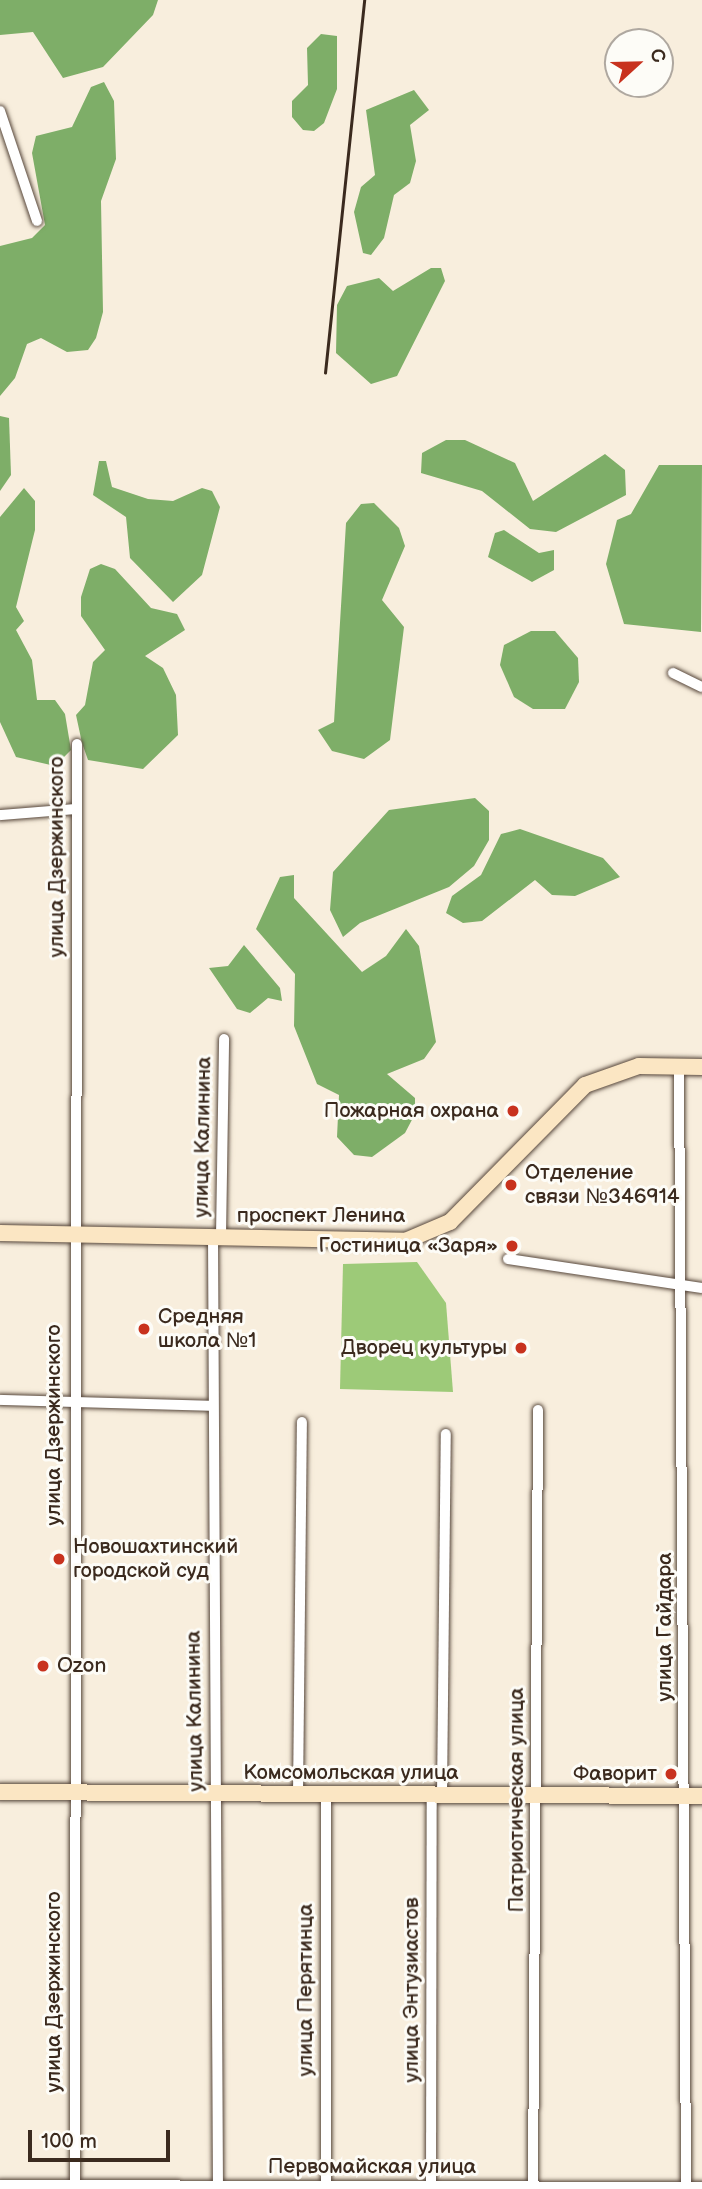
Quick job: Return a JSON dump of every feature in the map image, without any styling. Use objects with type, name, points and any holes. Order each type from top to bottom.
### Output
[{"type":"main road","name":"проспект Ленина","points":[[0,1233],[405,1241],[435,1232],[585,1084],[614,1070],[702,1067]]},
{"type":"main road","name":"Комсомольская улица","points":[[0,1792],[702,1796]]},
{"type":"street","points":[[0,111],[37,221]]},
{"type":"street","points":[[673,673],[702,687]]},
{"type":"street","name":"улица Дзержинского","points":[[75,2187],[71,1793],[77,744]]},
{"type":"street","points":[[0,816],[77,809]]},
{"type":"street","name":"улица Калинина","points":[[218,2186],[213,1406],[224,1039]]},
{"type":"street","name":"улица Гайдара","points":[[678,1066],[684,1289],[686,2187]]},
{"type":"street","points":[[508,1259],[532,1258],[684,1289],[702,1288]]},
{"type":"street","points":[[0,1400],[213,1406]]},
{"type":"street","name":"Патриотическая улица","points":[[533,2188],[538,1410]]},
{"type":"street","points":[[298,1794],[302,1422]]},
{"type":"street","name":"улица Энтузиастов","points":[[431,2186],[446,1434]]},
{"type":"street","name":"улица Перятинца","points":[[326,1794],[326,2186]]},
{"type":"street","name":"Первомайская улица","points":[[0,2185],[702,2187]]},
{"type":"green space","points":[[0,0],[158,0],[153,15],[103,67],[63,78],[33,32],[0,35]]},
{"type":"green space","points":[[321,34],[337,36],[337,89],[324,123],[314,131],[303,130],[292,117],[292,101],[308,85],[307,48]]},
{"type":"green space","points":[[104,82],[114,101],[116,159],[101,201],[103,312],[96,338],[88,350],[67,352],[41,338],[27,344],[15,378],[0,396],[0,246],[32,238],[45,225],[32,153],[36,136],[72,127],[91,87]]},
{"type":"green space","points":[[414,90],[429,110],[410,125],[416,161],[410,183],[394,195],[384,238],[371,255],[363,253],[354,212],[361,187],[375,175],[366,110]]},
{"type":"green space","points":[[431,268],[441,268],[445,281],[397,376],[371,384],[336,353],[337,305],[347,286],[379,278],[393,291]]},
{"type":"green space","points":[[0,416],[9,418],[11,475],[0,491]]},
{"type":"green space","points":[[446,440],[465,440],[515,463],[533,501],[605,454],[625,470],[626,495],[556,532],[530,529],[482,491],[421,473],[422,453]]},
{"type":"green space","points":[[99,461],[106,461],[112,487],[148,499],[173,501],[202,488],[212,491],[220,507],[202,575],[173,602],[130,558],[126,517],[93,495]]},
{"type":"green space","points":[[659,465],[702,465],[701,632],[624,624],[606,564],[617,520],[631,514]]},
{"type":"green space","points":[[24,488],[35,501],[35,530],[16,607],[24,621],[16,630],[32,660],[37,700],[55,700],[65,714],[71,750],[55,766],[16,757],[0,722],[0,517]]},
{"type":"green space","points":[[374,503],[399,528],[405,546],[382,600],[404,627],[390,740],[364,759],[332,751],[318,730],[334,722],[346,523],[361,504]]},
{"type":"green space","points":[[504,530],[539,553],[554,550],[554,570],[532,582],[488,557],[495,533]]},
{"type":"green space","points":[[101,564],[115,569],[151,608],[177,614],[185,630],[145,656],[163,668],[176,695],[178,735],[143,769],[88,760],[76,715],[85,705],[93,662],[105,650],[81,616],[81,597],[90,569]]},
{"type":"green space","points":[[531,631],[555,631],[578,658],[579,682],[565,709],[533,709],[514,697],[500,665],[504,645]]},
{"type":"green space","points":[[475,798],[489,811],[489,840],[474,866],[449,887],[360,923],[343,937],[330,910],[333,872],[389,810]]},
{"type":"green space","points":[[520,829],[603,858],[620,877],[575,896],[552,895],[535,880],[482,921],[463,923],[446,913],[452,896],[481,875],[501,834]]},
{"type":"green space","points":[[294,875],[294,898],[362,972],[386,956],[406,929],[419,946],[436,1042],[424,1059],[387,1074],[415,1098],[415,1114],[405,1133],[372,1157],[354,1155],[337,1137],[339,1095],[317,1084],[294,1026],[295,974],[256,929],[280,877]]},
{"type":"green space","points":[[244,945],[280,988],[282,1001],[268,998],[250,1013],[237,1009],[209,968],[228,966]]},
{"type":"green space","points":[[417,1262],[446,1303],[453,1392],[340,1389],[343,1264]]},
{"type":"railway","points":[[325,373],[364,0]]},
{"type":"place","name":"Пожарная охрана","points":[[513,1111]]},
{"type":"place","name":"Отделение связи №346914","points":[[511,1185]]},
{"type":"place","name":"Гостиница «Заря»","points":[[512,1246]]},
{"type":"place","name":"Средняя школа №1","points":[[144,1329]]},
{"type":"place","name":"Дворец культуры","points":[[521,1348]]},
{"type":"place","name":"Новошахтинский городской суд","points":[[59,1559]]},
{"type":"place","name":"Ozon","points":[[43,1666]]},
{"type":"place","name":"Фаворит","points":[[671,1774]]}]
